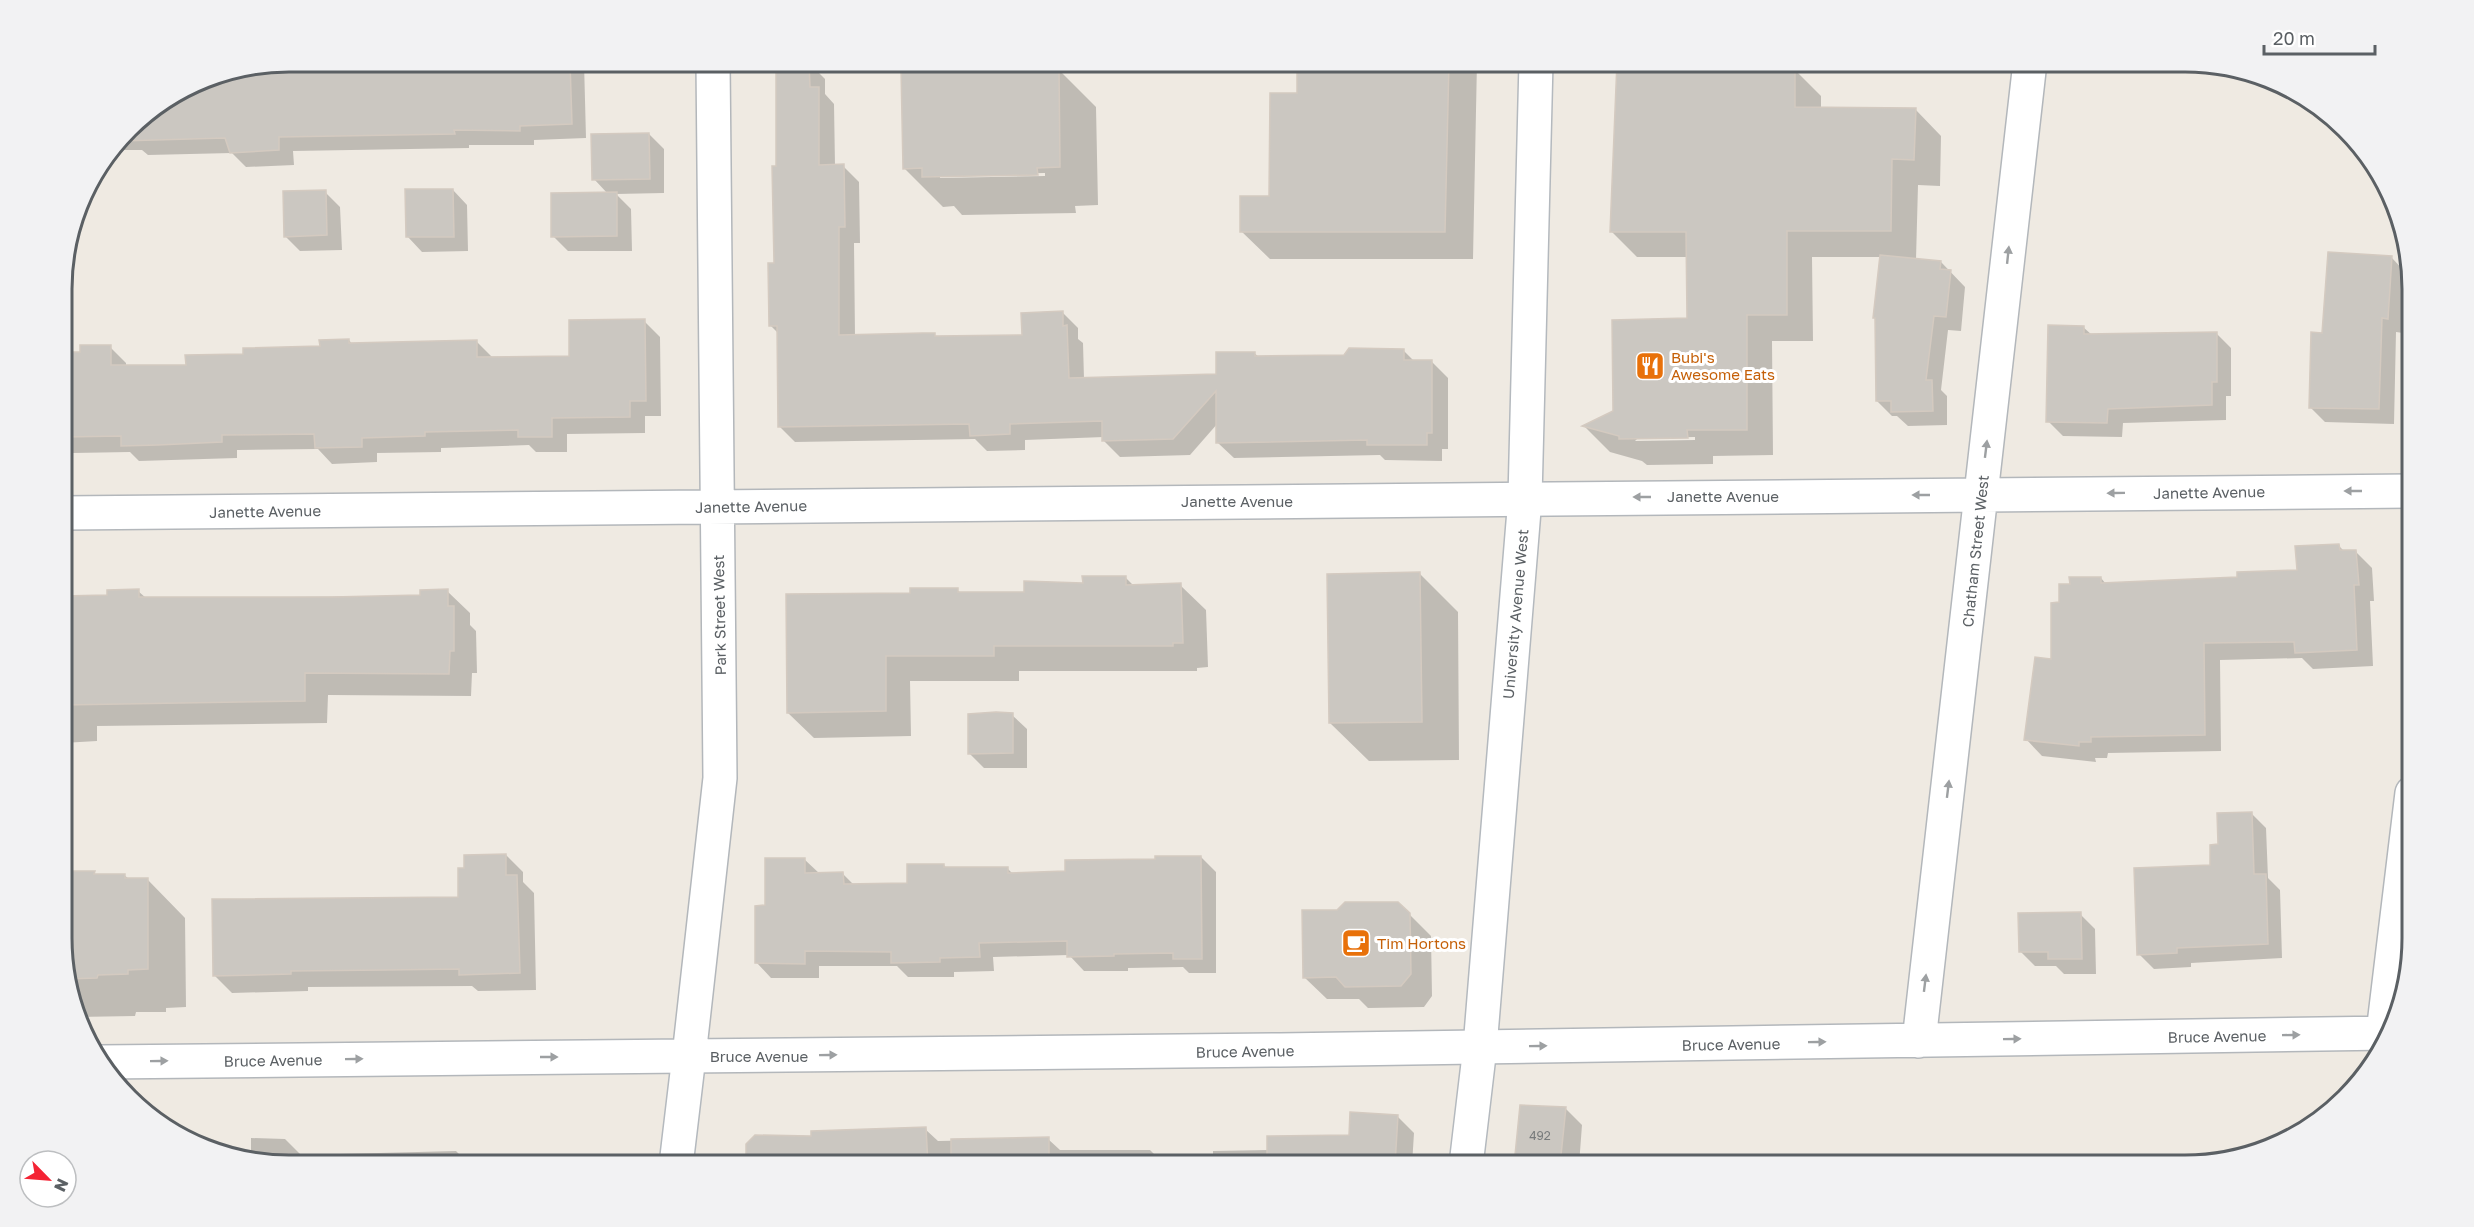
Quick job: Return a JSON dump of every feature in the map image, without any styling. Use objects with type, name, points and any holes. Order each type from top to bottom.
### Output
[{"type":"street","name":"Park Street West","points":[[677,1155],[720,778],[713,72]]},
{"type":"street","name":"University Avenue West","points":[[1467,1155],[1480,1047],[1525,498],[1536,72]]},
{"type":"street","name":"Chatham Street West","points":[[1919,1041],[2029,72]]},
{"type":"street","name":"Janette Avenue","points":[[72,513],[2402,491]]},
{"type":"street","points":[[2389,1013],[2402,889]]},
{"type":"street","name":"Bruce Avenue","points":[[111,1062],[1480,1047],[2380,1033]]},
{"type":"building","points":[[274,72],[570,72],[572,124],[520,126],[520,131],[454,130],[455,134],[279,137],[279,150],[230,153],[225,138],[130,141],[157,117],[180,101],[219,83],[246,76]]},
{"type":"building","points":[[776,72],[809,72],[810,87],[819,87],[819,165],[844,164],[845,227],[839,227],[839,335],[935,333],[935,336],[1022,335],[1021,313],[1063,311],[1063,326],[1067,325],[1069,378],[1216,374],[1216,352],[1255,352],[1255,356],[1344,355],[1349,348],[1404,349],[1404,360],[1432,360],[1432,433],[1427,433],[1427,445],[1367,445],[1367,440],[1216,443],[1216,391],[1173,439],[1102,441],[1102,421],[1010,424],[1010,434],[970,436],[969,424],[778,427],[777,326],[769,326],[768,263],[774,263],[772,166],[776,166]]},
{"type":"building","points":[[901,72],[1059,72],[1060,167],[1037,168],[1038,175],[922,177],[922,168],[903,169]]},
{"type":"building","points":[[1297,72],[1449,72],[1445,232],[1240,232],[1240,196],[1269,196],[1270,93],[1297,93]]},
{"type":"building","points":[[1617,72],[1795,72],[1795,107],[1916,108],[1914,160],[1892,159],[1891,231],[1787,231],[1787,315],[1747,315],[1747,430],[1687,430],[1688,438],[1619,439],[1619,436],[1582,426],[1613,411],[1612,320],[1687,318],[1686,232],[1610,232]]},
{"type":"building","points":[[649,133],[650,179],[592,180],[591,134]]},
{"type":"building","points":[[405,189],[453,189],[454,237],[406,237]]},
{"type":"building","points":[[326,190],[327,235],[284,237],[283,191]]},
{"type":"building","points":[[617,192],[617,236],[551,237],[551,193]]},
{"type":"building","points":[[2328,252],[2392,256],[2388,319],[2382,318],[2379,409],[2309,408],[2311,332],[2322,333]]},
{"type":"building","points":[[1880,255],[1941,261],[1940,269],[1951,270],[1946,317],[1934,316],[1926,380],[1932,380],[1933,411],[1891,412],[1891,401],[1876,401],[1875,318],[1873,318]]},
{"type":"building","points":[[645,319],[646,401],[630,401],[630,417],[552,418],[552,437],[518,437],[518,430],[425,432],[425,436],[362,438],[362,447],[315,448],[314,434],[222,435],[222,442],[121,446],[121,436],[72,437],[72,352],[80,352],[80,345],[111,345],[111,365],[186,365],[185,355],[243,354],[243,348],[320,346],[319,340],[349,339],[349,343],[477,340],[477,357],[569,356],[569,320]]},
{"type":"building","points":[[2048,325],[2084,326],[2084,334],[2217,332],[2217,382],[2212,382],[2212,405],[2108,409],[2107,423],[2046,422]]},
{"type":"building","points":[[2339,544],[2340,550],[2356,550],[2359,585],[2354,585],[2357,650],[2295,653],[2294,642],[2204,643],[2205,735],[2091,737],[2091,742],[2079,742],[2079,746],[2024,740],[2035,657],[2051,659],[2051,603],[2059,602],[2059,584],[2070,584],[2069,577],[2101,577],[2101,583],[2237,577],[2237,572],[2297,570],[2295,546]]},
{"type":"building","points":[[1420,572],[1422,722],[1329,723],[1327,574]]},
{"type":"building","points":[[1082,576],[1126,576],[1126,585],[1181,583],[1183,643],[1173,643],[1173,646],[994,646],[994,656],[886,656],[886,711],[787,713],[786,594],[910,593],[910,588],[958,588],[958,592],[1024,592],[1024,581],[1083,583]]},
{"type":"building","points":[[139,589],[139,597],[332,597],[420,595],[420,590],[448,589],[448,606],[454,606],[454,651],[450,651],[449,674],[305,673],[305,701],[72,705],[72,596],[107,595],[107,590]]},
{"type":"building","points":[[1013,713],[1013,753],[968,754],[968,714]]},
{"type":"building","points":[[2252,812],[2254,874],[2266,874],[2268,944],[2177,948],[2177,953],[2137,955],[2134,868],[2210,865],[2210,845],[2218,844],[2217,813]]},
{"type":"building","points":[[506,854],[506,875],[517,875],[520,973],[459,975],[459,969],[291,971],[291,974],[213,976],[212,899],[458,897],[458,868],[464,868],[464,855]]},
{"type":"building","points":[[1155,856],[1201,856],[1202,959],[1173,959],[1173,953],[1067,957],[1067,941],[979,943],[980,957],[940,958],[940,962],[891,963],[891,952],[805,951],[805,964],[755,963],[755,906],[765,905],[765,858],[805,858],[805,873],[843,872],[844,884],[907,883],[907,864],[944,864],[944,867],[1008,867],[1008,873],[1065,871],[1065,860],[1155,859]]},
{"type":"building","points":[[72,871],[125,874],[125,878],[148,878],[148,969],[128,970],[128,974],[98,975],[97,978],[76,979],[72,953]]},
{"type":"building","name":"Tim Hortons","points":[[1345,902],[1398,902],[1410,913],[1411,974],[1401,986],[1345,987],[1336,977],[1303,978],[1302,910],[1337,910]]},
{"type":"building","points":[[2081,912],[2082,959],[2048,959],[2048,952],[2019,952],[2018,913]]},
{"type":"building","points":[[1520,1105],[1566,1107],[1561,1155],[1515,1155]]},
{"type":"building","points":[[1350,1112],[1398,1115],[1396,1155],[1267,1155],[1267,1136],[1349,1135]]},
{"type":"building","points":[[926,1127],[927,1155],[746,1155],[746,1144],[755,1135],[811,1136],[811,1131]]},
{"type":"building","points":[[1049,1137],[1049,1155],[951,1155],[951,1139]]},
{"type":"place","name":"Bubi's Awesome Eats","points":[[1650,366]]},
{"type":"place","name":"Tim Hortons","points":[[1356,943]]}]
